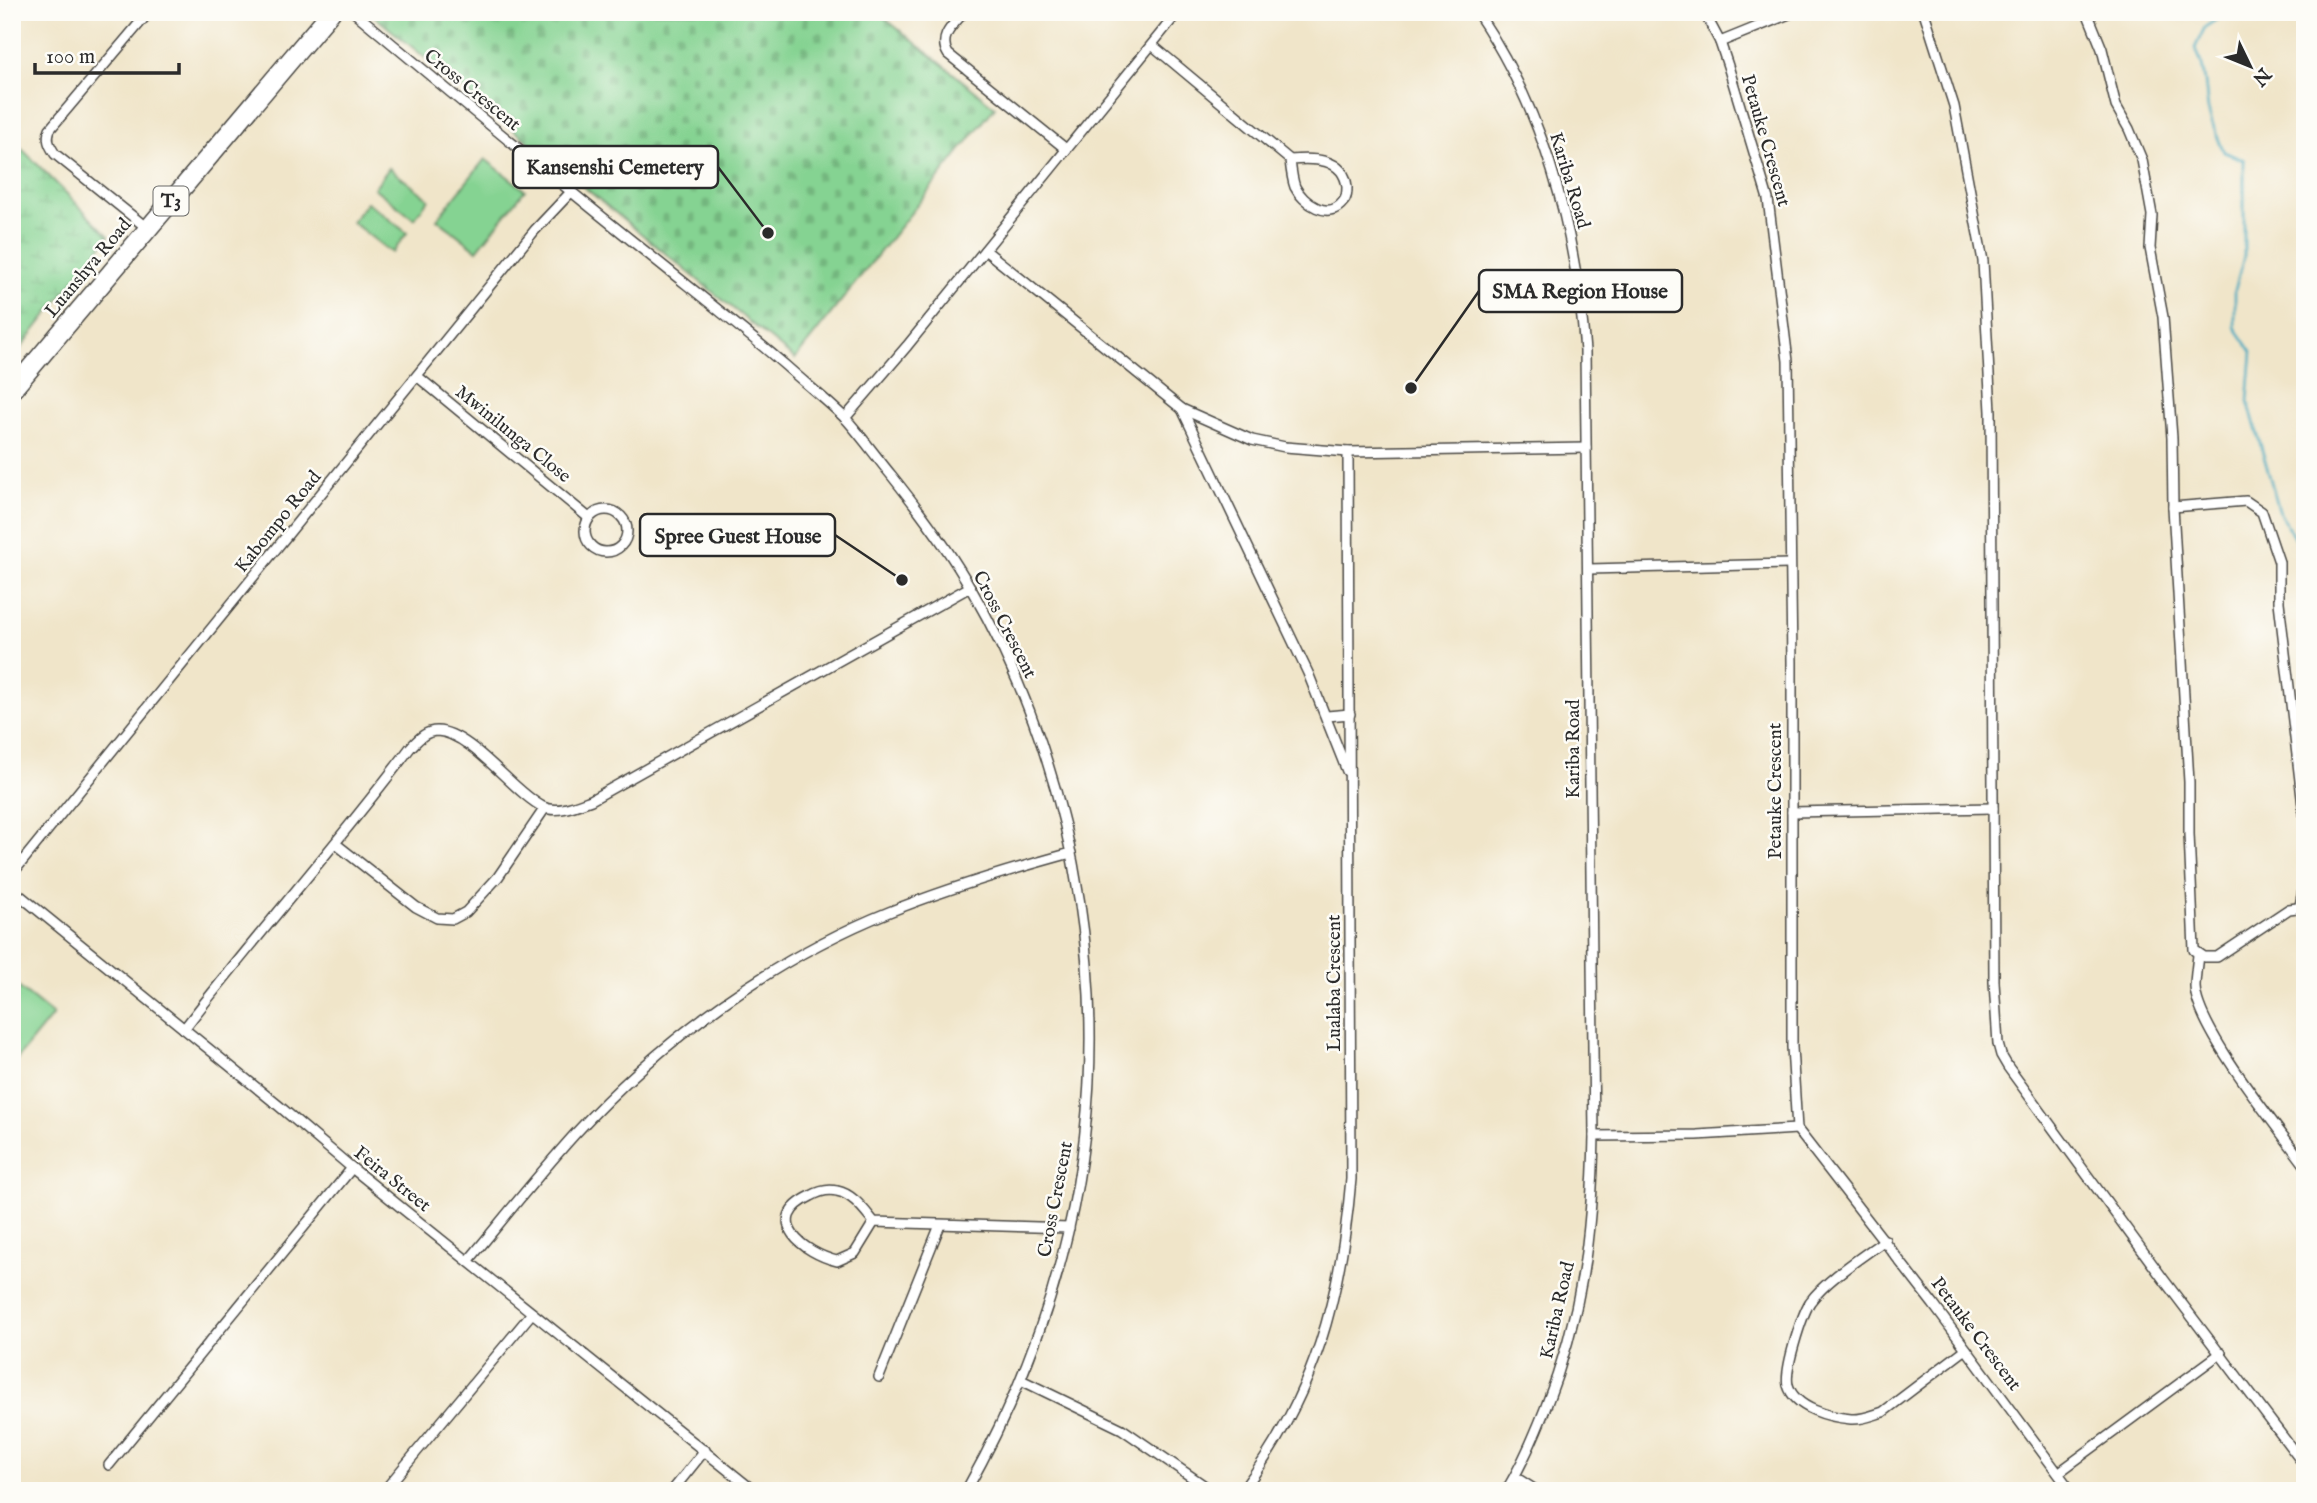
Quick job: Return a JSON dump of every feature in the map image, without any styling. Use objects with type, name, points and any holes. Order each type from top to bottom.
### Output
[{"type":"highway","name":"Luanshya Road","points":[[12,390],[331,12]]},
{"type":"street","points":[[147,228],[55,154],[47,135],[50,128],[149,12]]},
{"type":"street","name":"Cross Crescent","points":[[354,12],[570,192],[768,351],[845,418],[909,498],[970,587],[1006,659],[1038,734],[1071,853],[1082,917],[1089,993],[1090,1052],[1085,1131],[1069,1228],[1058,1273],[1021,1380],[992,1444],[966,1491]]},
{"type":"street","points":[[964,12],[945,37],[948,54],[1066,149]]},
{"type":"street","points":[[845,418],[907,346],[1178,12]]},
{"type":"street","name":"Kariba Road","points":[[1478,12],[1521,93],[1548,156],[1563,205],[1581,295],[1585,351],[1594,1136],[1590,1234],[1583,1281],[1558,1376],[1515,1477],[1506,1491]]},
{"type":"street","name":"Petauke Crescent","points":[[1704,12],[1720,43],[1764,183],[1774,235],[1788,361],[1792,1047],[1797,1129],[1885,1240],[2071,1491]]},
{"type":"street","points":[[1720,43],[1794,12]]},
{"type":"street","points":[[1924,12],[1954,106],[1983,261],[1991,412],[1994,982],[1998,1044],[2001,1055],[2140,1247],[2305,1466]]},
{"type":"street","points":[[2087,12],[2102,50],[2116,106],[2137,146],[2147,183],[2152,224],[2150,248],[2163,317],[2171,419],[2173,507],[2189,782],[2194,950],[2204,957],[2217,957],[2289,909],[2302,907],[2305,881]]},
{"type":"street","points":[[1152,45],[1290,160],[1296,187],[1313,206],[1324,211],[1336,209],[1344,202],[1346,181],[1332,164],[1320,159],[1290,160]]},
{"type":"street","name":"Kabompo Road","points":[[12,874],[536,230],[570,192]]},
{"type":"street","points":[[985,250],[1182,409],[1268,444],[1348,452],[1586,448]]},
{"type":"street","name":"Mwinilunga Close","points":[[417,376],[589,518]]},
{"type":"street","points":[[1182,409],[1327,716],[1350,779]]},
{"type":"street","name":"Lualaba Crescent","points":[[1242,1491],[1281,1431],[1319,1349],[1342,1263],[1351,1179],[1348,452]]},
{"type":"street","points":[[2173,507],[2246,501],[2262,512],[2279,562],[2281,630],[2305,824]]},
{"type":"street","points":[[604,510],[620,516],[627,532],[620,548],[612,552],[595,549],[585,535],[589,518],[604,510]]},
{"type":"street","points":[[1589,569],[1789,564]]},
{"type":"street","points":[[184,1029],[235,962],[336,845],[410,748],[423,735],[437,731],[453,736],[478,752],[545,808],[567,808],[591,800],[970,587]]},
{"type":"street","points":[[1327,716],[1350,714]]},
{"type":"street","points":[[336,845],[416,907],[437,918],[453,919],[466,912],[498,877],[545,808]]},
{"type":"street","points":[[1792,812],[1993,808]]},
{"type":"street","points":[[469,1260],[576,1133],[648,1063],[712,1011],[803,953],[887,913],[973,880],[1071,853]]},
{"type":"street","name":"Feira Street","points":[[12,889],[352,1168],[754,1491]]},
{"type":"street","points":[[2198,955],[2195,989],[2217,1042],[2305,1166]]},
{"type":"street","points":[[1594,1136],[1697,1135],[1797,1129]]},
{"type":"street","points":[[109,1465],[352,1168]]},
{"type":"street","points":[[874,1222],[855,1253],[836,1261],[808,1250],[796,1240],[790,1231],[788,1220],[792,1211],[804,1199],[819,1192],[836,1191],[850,1197],[874,1222],[1069,1228]]},
{"type":"street","points":[[879,1377],[940,1225]]},
{"type":"street","points":[[1885,1240],[1838,1276],[1812,1300],[1802,1315],[1790,1362],[1788,1384],[1799,1401],[1815,1411],[1853,1420],[1867,1417],[1882,1412],[1966,1349]]},
{"type":"street","points":[[384,1491],[532,1313]]},
{"type":"street","points":[[2058,1473],[2221,1353]]},
{"type":"street","points":[[1021,1380],[1122,1429],[1212,1491]]},
{"type":"street","points":[[672,1491],[705,1450]]},
{"type":"street","points":[[1515,1477],[1537,1491]]},
{"type":"green space","points":[[369,12],[877,12],[995,107],[795,359]]},
{"type":"green space","points":[[12,139],[109,236],[12,359]]},
{"type":"green space","points":[[485,159],[525,190],[477,250],[437,219]]},
{"type":"green space","points":[[389,168],[429,199],[414,219],[374,188]]},
{"type":"green space","points":[[367,202],[407,233],[392,253],[352,222]]},
{"type":"green space","points":[[12,982],[53,1015],[12,1065]]},
{"type":"waterway","points":[[2222,12],[2219,18],[2205,27],[2195,48],[2203,70],[2209,115],[2219,141],[2224,152],[2244,160],[2244,256],[2235,290],[2235,327],[2252,352],[2248,401],[2280,513],[2305,558]]},
{"type":"place","name":"Kansenshi Cemetery","points":[[768,233]]},
{"type":"place","name":"SMA Region House","points":[[1411,388]]},
{"type":"place","name":"Spree Guest House","points":[[902,580]]}]
